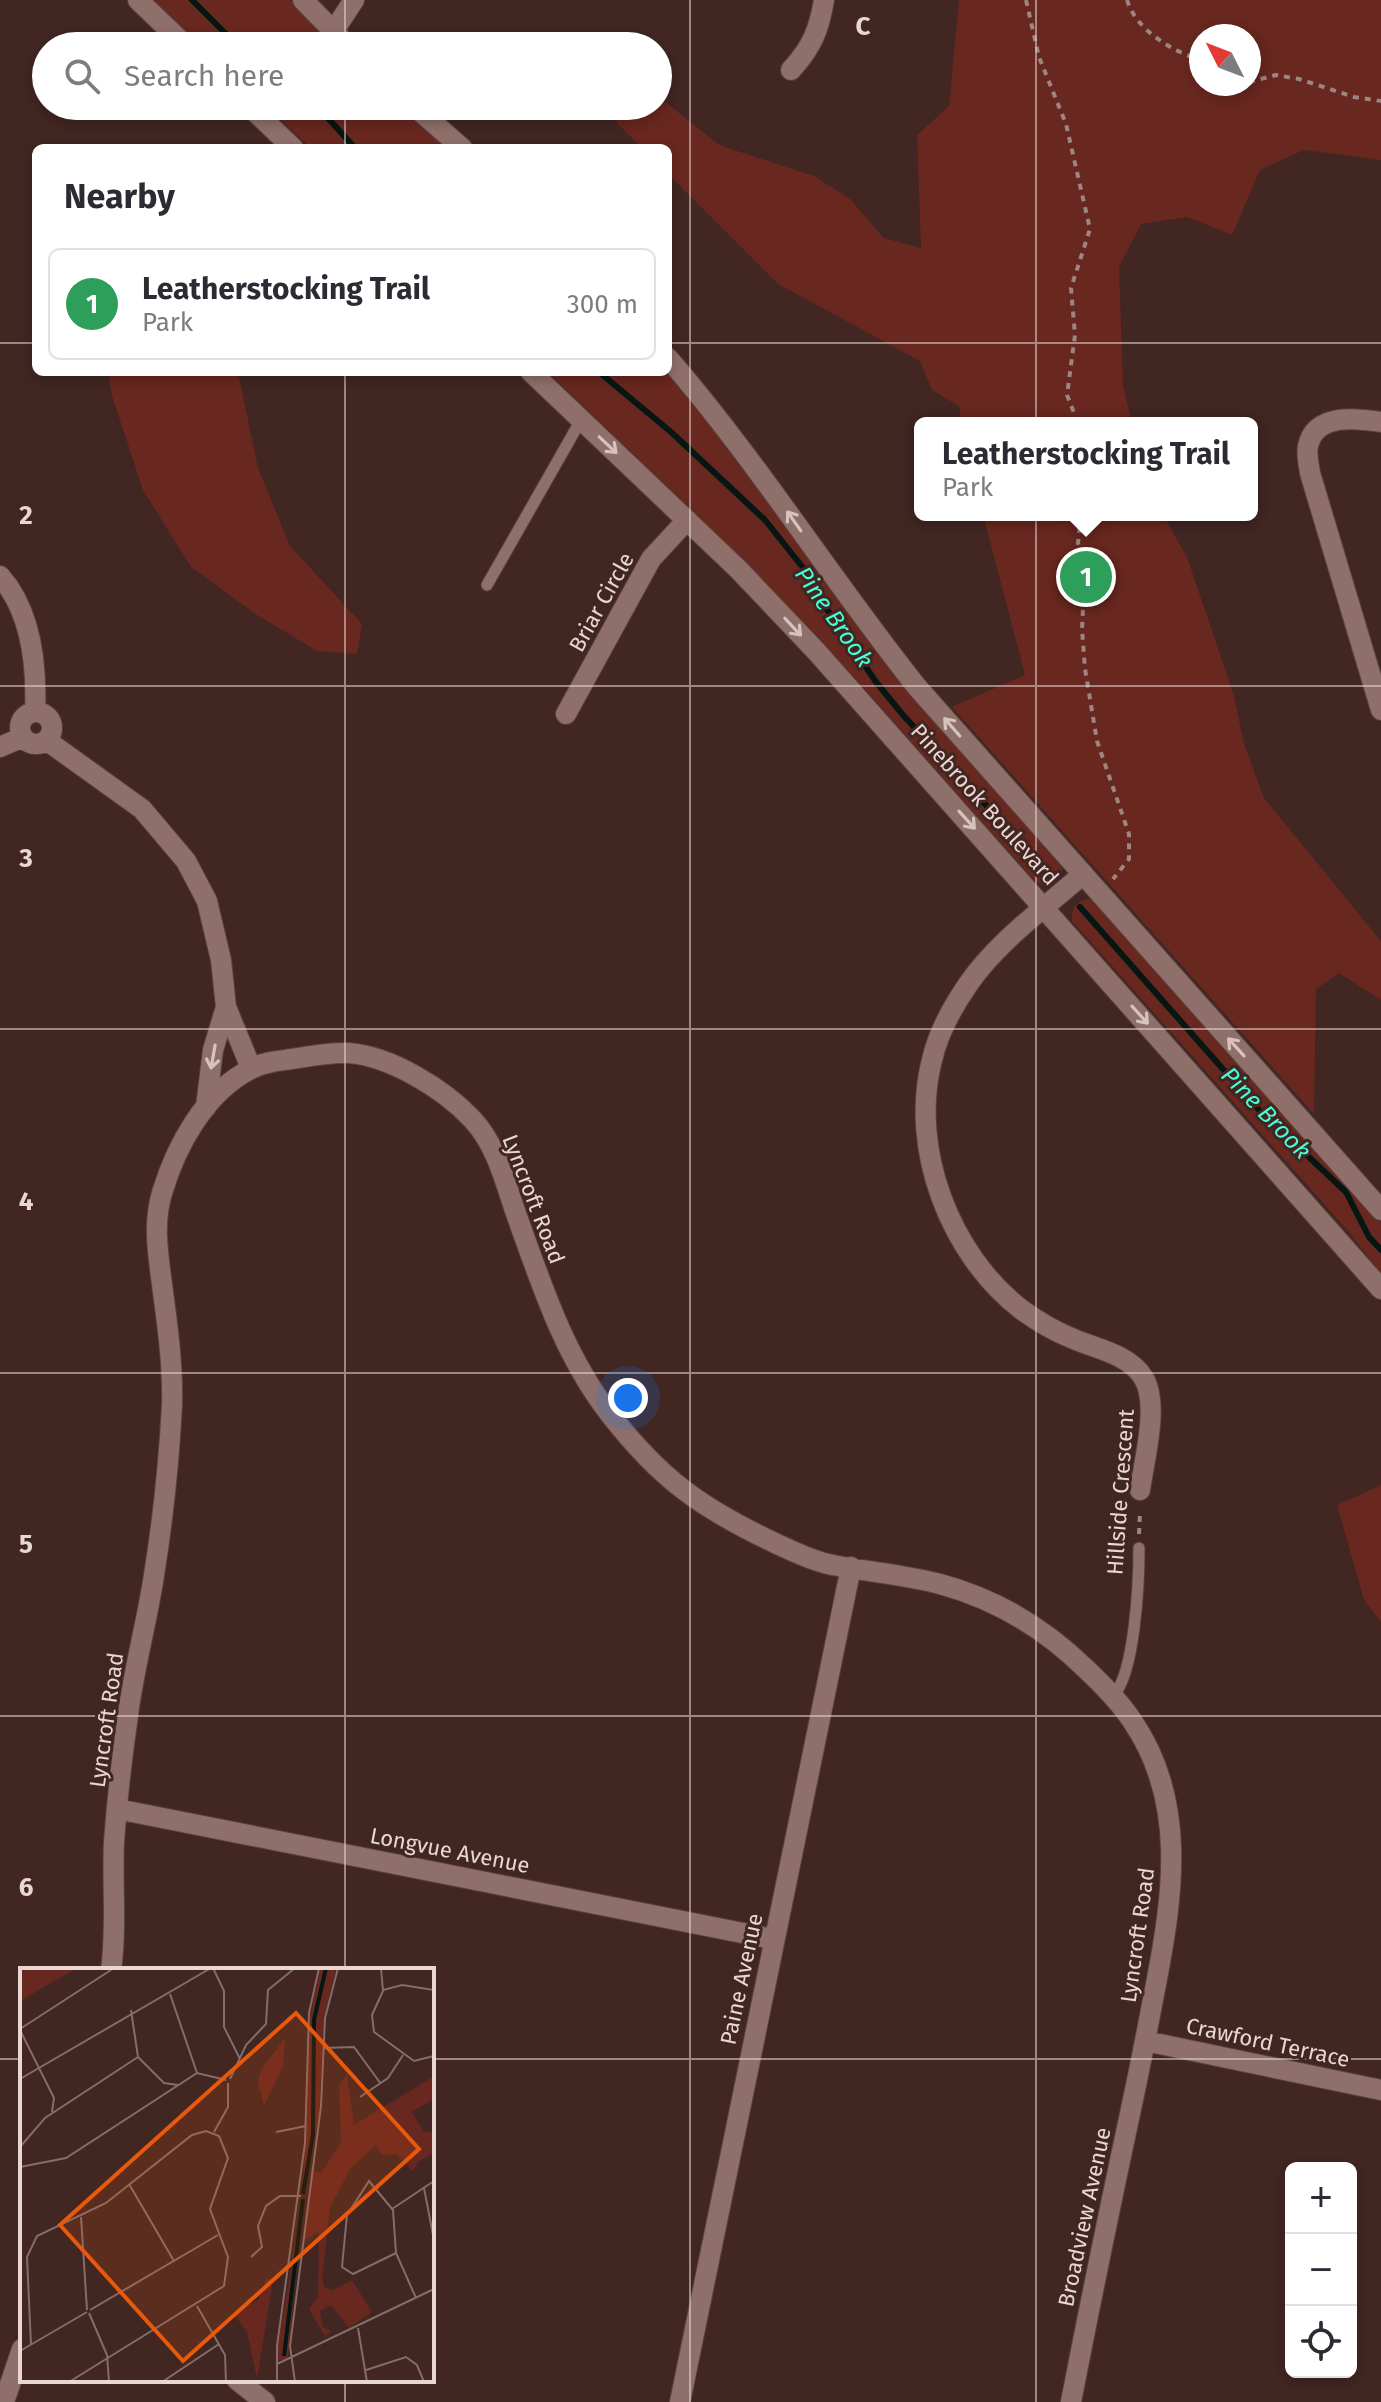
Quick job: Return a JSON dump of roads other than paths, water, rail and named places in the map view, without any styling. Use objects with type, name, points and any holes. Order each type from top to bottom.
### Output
[{"type":"street","points":[[138,0],[171,32]]},
{"type":"street","points":[[303,0],[334,32]]},
{"type":"street","points":[[343,32],[354,0]]},
{"type":"street","points":[[791,70],[809,50],[821,20],[824,0]]},
{"type":"street","points":[[264,120],[289,144]]},
{"type":"street","points":[[430,120],[457,144]]},
{"type":"street","name":"Pinebrook Boulevard","points":[[672,363],[764,478],[887,650],[1381,1210]]},
{"type":"street","name":"Pinebrook Boulevard","points":[[535,376],[687,520],[816,651],[1381,1289]]},
{"type":"street","points":[[1381,422],[1361,418],[1330,420],[1318,429],[1308,445],[1310,473],[1381,710]]},
{"type":"street","name":"Briar Circle","points":[[566,714],[651,559],[687,520]]},
{"type":"street","points":[[0,576],[13,593],[29,633],[35,712]]},
{"type":"street","points":[[0,747],[23,737],[37,743],[46,740],[52,731],[51,722],[45,714],[35,712],[26,715],[21,723],[23,737]]},
{"type":"street","points":[[46,740],[142,809],[186,861],[207,901],[221,960],[226,1007],[251,1068]]},
{"type":"street","name":"Hillside Crescent","points":[[1083,874],[1011,937],[970,981],[948,1017],[932,1059],[926,1096],[930,1146],[938,1190],[953,1227],[980,1269],[1001,1293],[1047,1326],[1124,1360],[1145,1379],[1151,1402],[1140,1490]]},
{"type":"street","points":[[206,1107],[213,1050],[226,1007]]},
{"type":"street","name":"Lyncroft Road","points":[[111,1968],[116,1936],[114,1848],[117,1809],[129,1706],[154,1578],[172,1412],[169,1340],[156,1237],[159,1203],[185,1139],[206,1107],[232,1081],[264,1063],[352,1053],[396,1065],[409,1072],[470,1116],[491,1143],[542,1286],[570,1353],[589,1387],[639,1451],[666,1478],[708,1509],[792,1551],[826,1564],[910,1576],[948,1586],[1007,1610],[1047,1635],[1113,1696],[1147,1746],[1163,1788],[1171,1830],[1173,1872],[1170,1902],[1145,2041]]},
{"type":"street","name":"Paine Avenue","points":[[680,2402],[851,1567]]},
{"type":"street","name":"Longvue Avenue","points":[[117,1809],[773,1939]]},
{"type":"street","name":"Crawford Terrace","points":[[1145,2041],[1381,2090]]},
{"type":"street","name":"Broadview Avenue","points":[[1071,2402],[1145,2041]]},
{"type":"street","points":[[4,2402],[20,2355]]},
{"type":"street","points":[[240,2382],[265,2402]]},
{"type":"lane","points":[[487,585],[581,420]]},
{"type":"lane","name":"Hillside Crescent","points":[[1113,1696],[1121,1687],[1134,1624],[1139,1548]]},
{"type":"waterway","name":"Pine Brook","points":[[192,0],[224,32]]},
{"type":"waterway","name":"Pine Brook","points":[[330,120],[351,144]]},
{"type":"waterway","name":"Pine Brook","points":[[604,376],[671,432],[765,520],[804,569],[820,599],[876,682],[1053,878]]},
{"type":"waterway","name":"Pine Brook","points":[[1080,907],[1259,1110],[1346,1192],[1369,1237],[1381,1250]]},
{"type":"place","name":"Leatherstocking Trail","points":[[1086,577]]}]
